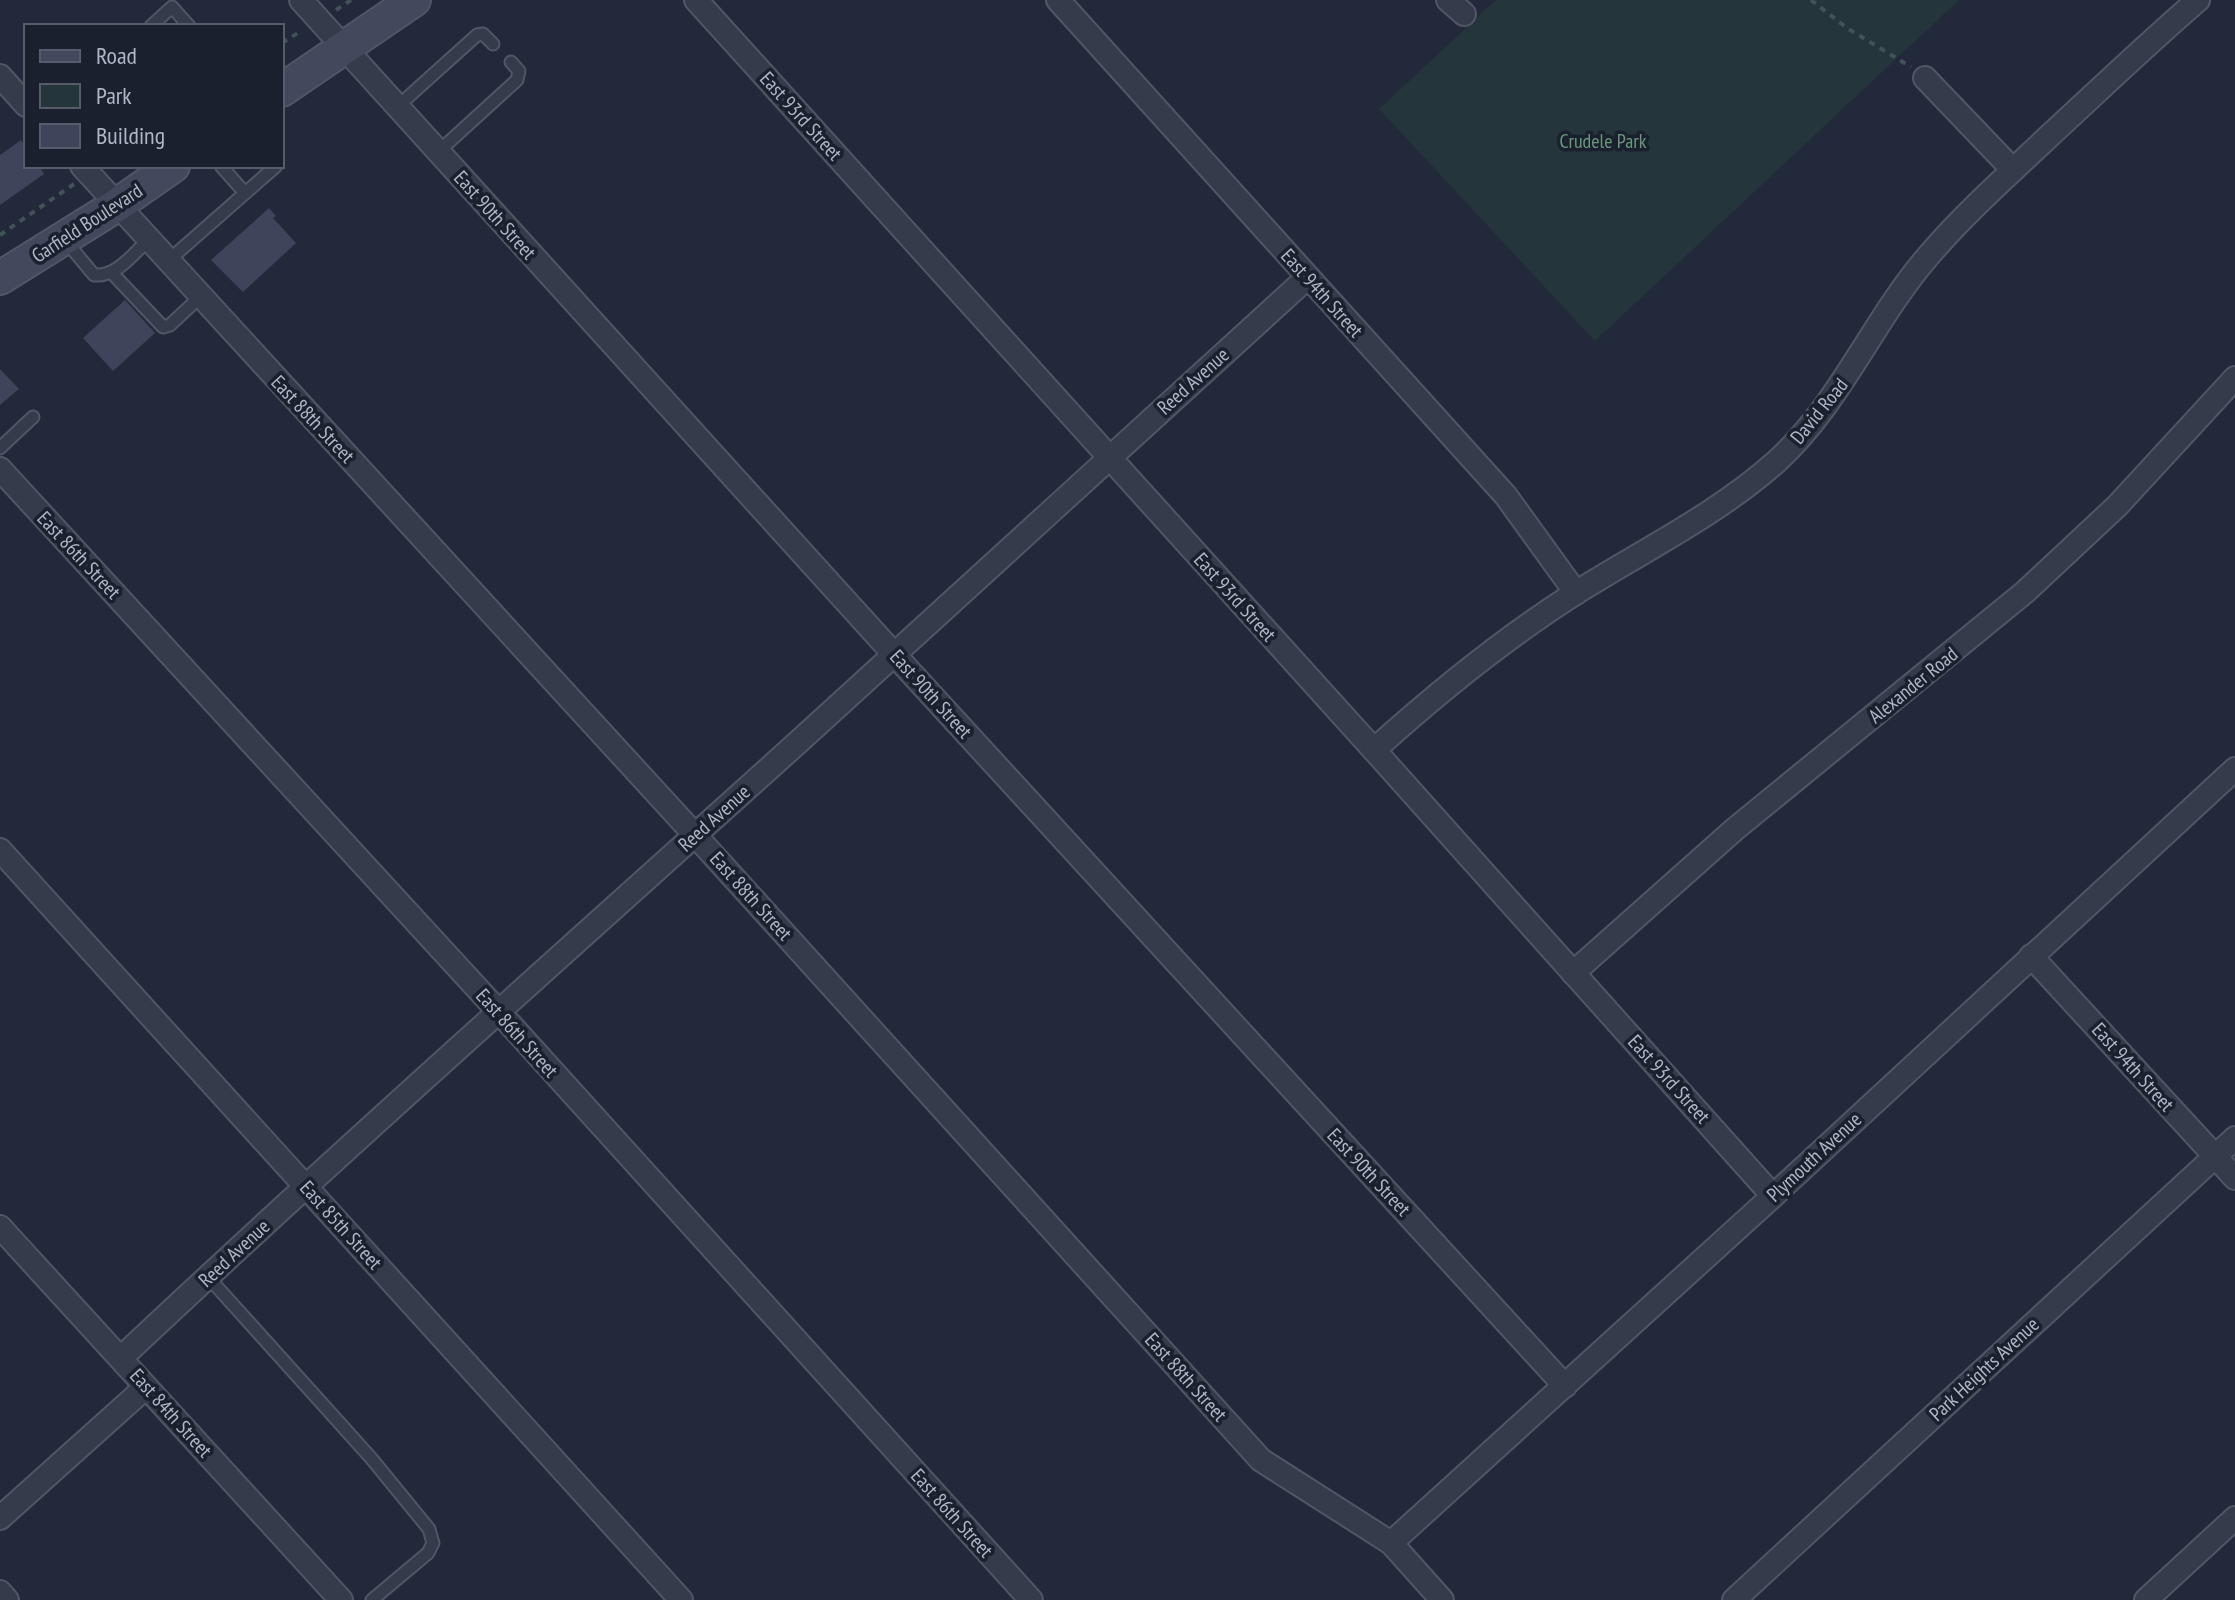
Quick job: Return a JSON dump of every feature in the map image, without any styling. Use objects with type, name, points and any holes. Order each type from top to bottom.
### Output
[{"type":"street","name":"East 90th Street","points":[[301,0],[895,655],[1565,1386]]},
{"type":"street","points":[[284,89],[414,0]]},
{"type":"street","name":"East 93rd Street","points":[[696,0],[1773,1196]]},
{"type":"street","name":"East 94th Street","points":[[1058,0],[1506,496],[1576,593]]},
{"type":"street","name":"David Road","points":[[1374,750],[1467,670],[1543,615],[1710,513],[1779,459],[1827,405],[1912,276],[1956,225],[2198,0]]},
{"type":"street","points":[[0,76],[24,103]]},
{"type":"street","points":[[1925,78],[2013,170]]},
{"type":"street","name":"East 88th Street","points":[[84,168],[695,835],[1261,1460],[1391,1543],[1442,1600]]},
{"type":"street","name":"Garfield Boulevard","points":[[0,278],[170,168]]},
{"type":"street","name":"Reed Avenue","points":[[121,1358],[305,1186],[895,655],[1308,277]]},
{"type":"street","name":"Alexander Road","points":[[1573,973],[1735,829],[2025,592],[2117,506],[2235,378]]},
{"type":"street","name":"East 86th Street","points":[[0,469],[499,1012],[1031,1600]]},
{"type":"street","name":"Plymouth Avenue","points":[[1391,1543],[1773,1196],[2235,769]]},
{"type":"street","name":"East 85th Street","points":[[0,850],[681,1600]]},
{"type":"street","name":"East 94th Street","points":[[2031,956],[2235,1178]]},
{"type":"street","name":"Park Heights Avenue","points":[[1734,1600],[2235,1138]]},
{"type":"street","name":"East 84th Street","points":[[0,1227],[341,1600]]},
{"type":"street","points":[[0,1518],[146,1387]]},
{"type":"street","points":[[2146,1600],[2235,1518]]},
{"type":"street","points":[[0,1592],[7,1600]]},
{"type":"lane","points":[[153,24],[172,7],[187,24]]},
{"type":"lane","points":[[397,107],[477,35],[483,34],[493,44]]},
{"type":"lane","points":[[438,152],[517,80],[519,71],[511,62]]},
{"type":"lane","points":[[223,168],[245,193]]},
{"type":"lane","points":[[168,261],[274,168]]},
{"type":"lane","points":[[64,239],[94,275],[112,273],[149,239]]},
{"type":"lane","points":[[112,273],[163,327],[170,325],[201,296]]},
{"type":"lane","points":[[0,448],[33,417]]},
{"type":"lane","points":[[208,1277],[371,1458],[429,1529],[433,1543],[428,1553],[372,1600]]},
{"type":"path","points":[[335,11],[351,0]]},
{"type":"path","points":[[1811,0],[1847,28],[1925,78]]},
{"type":"path","points":[[284,42],[292,36]]},
{"type":"path","points":[[0,235],[66,189]]},
{"type":"green space","name":"Crudele Park","points":[[1496,0],[1959,0],[1595,341],[1379,109]]},
{"type":"building","points":[[21,140],[24,145],[24,168],[40,168],[44,174],[0,205],[0,155]]},
{"type":"building","points":[[269,208],[276,216],[273,218],[296,243],[243,292],[211,260]]},
{"type":"building","points":[[125,300],[155,333],[113,371],[83,338]]},
{"type":"building","points":[[0,369],[19,389],[0,405]]}]
